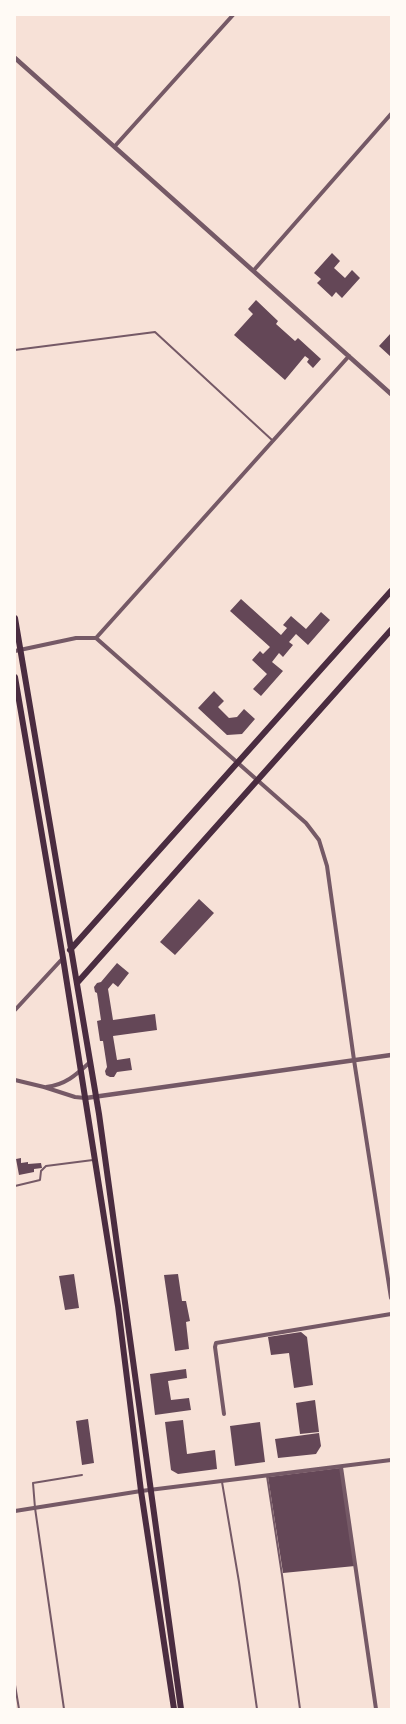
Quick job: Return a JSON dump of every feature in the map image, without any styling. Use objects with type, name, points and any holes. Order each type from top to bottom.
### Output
[{"type":"highway","points":[[63,958],[391,591]]},
{"type":"highway","points":[[15,618],[18,651],[49,816],[105,1158],[182,1709]]},
{"type":"highway","points":[[77,983],[391,630]]},
{"type":"highway","points":[[15,677],[96,1160],[118,1306],[141,1491],[174,1709]]},
{"type":"street","points":[[115,146],[233,15]]},
{"type":"street","points":[[15,58],[391,394]]},
{"type":"street","points":[[254,270],[391,114]]},
{"type":"street","points":[[96,638],[274,442],[349,356]]},
{"type":"street","points":[[18,651],[76,638],[96,638],[310,827],[319,840],[328,871],[354,1060],[391,1298]]},
{"type":"street","points":[[39,818],[49,816]]},
{"type":"street","points":[[15,1010],[63,958]]},
{"type":"street","points":[[15,1080],[74,1097],[86,1098],[391,1055]]},
{"type":"street","points":[[44,1087],[66,1082],[89,1063]]},
{"type":"street","points":[[224,1414],[214,1348],[216,1343],[391,1314]]},
{"type":"street","points":[[15,1511],[141,1491],[391,1460]]},
{"type":"street","points":[[341,1467],[376,1709]]},
{"type":"lane","points":[[15,350],[155,332],[240,408],[274,442]]},
{"type":"lane","points":[[15,1186],[40,1180],[41,1171],[46,1166],[96,1160]]},
{"type":"lane","points":[[64,1709],[33,1483],[82,1475]]},
{"type":"lane","points":[[267,1476],[300,1709]]},
{"type":"lane","points":[[222,1482],[239,1582],[256,1709]]},
{"type":"lane","points":[[15,1685],[18,1709]]},
{"type":"building","points":[[332,253],[340,261],[334,268],[345,278],[352,270],[360,278],[342,298],[336,292],[332,297],[317,283],[321,279],[314,273]]},
{"type":"building","points":[[256,300],[278,321],[276,324],[295,341],[298,338],[321,359],[313,368],[307,362],[309,359],[305,356],[285,380],[234,335],[253,314],[248,309]]},
{"type":"building","points":[[391,333],[391,357],[379,346]]},
{"type":"building","points":[[241,599],[281,635],[287,628],[283,625],[291,616],[306,629],[321,612],[330,620],[308,645],[296,634],[289,642],[293,645],[283,657],[279,653],[272,662],[283,671],[261,696],[253,689],[267,674],[252,660],[260,651],[263,654],[270,647],[230,611]]},
{"type":"building","points":[[214,691],[224,701],[218,707],[229,718],[237,717],[244,709],[255,719],[242,734],[227,735],[198,708]]},
{"type":"building","points":[[199,899],[214,913],[175,955],[160,942]]},
{"type":"building","points":[[117,963],[129,973],[118,987],[113,983],[108,989],[113,1020],[155,1014],[157,1030],[113,1036],[117,1060],[130,1058],[132,1070],[117,1072],[114,1077],[110,1077],[106,1075],[105,1071],[107,1067],[103,1041],[100,1041],[97,1021],[101,1020],[97,993],[94,987],[97,983],[101,982]]},
{"type":"building","points":[[21,1158],[21,1163],[41,1163],[42,1168],[19,1175],[16,1159]]},
{"type":"building","points":[[74,1274],[79,1308],[65,1310],[59,1276]]},
{"type":"building","points":[[178,1274],[182,1301],[186,1301],[190,1321],[186,1322],[189,1349],[175,1351],[164,1275]]},
{"type":"building","points":[[301,1332],[307,1337],[313,1385],[294,1388],[289,1353],[271,1355],[268,1337]]},
{"type":"building","points":[[186,1369],[187,1378],[168,1381],[171,1400],[189,1398],[191,1410],[155,1415],[150,1374]]},
{"type":"building","points":[[315,1400],[319,1432],[300,1434],[296,1403]]},
{"type":"building","points":[[88,1419],[94,1463],[82,1465],[76,1421]]},
{"type":"building","points":[[183,1420],[187,1454],[215,1450],[217,1469],[178,1474],[171,1470],[165,1422]]},
{"type":"building","points":[[260,1422],[265,1462],[235,1466],[230,1426]]},
{"type":"building","points":[[319,1433],[321,1446],[316,1454],[278,1458],[275,1439]]},
{"type":"building","points":[[340,1468],[355,1566],[283,1573],[268,1477]]}]
